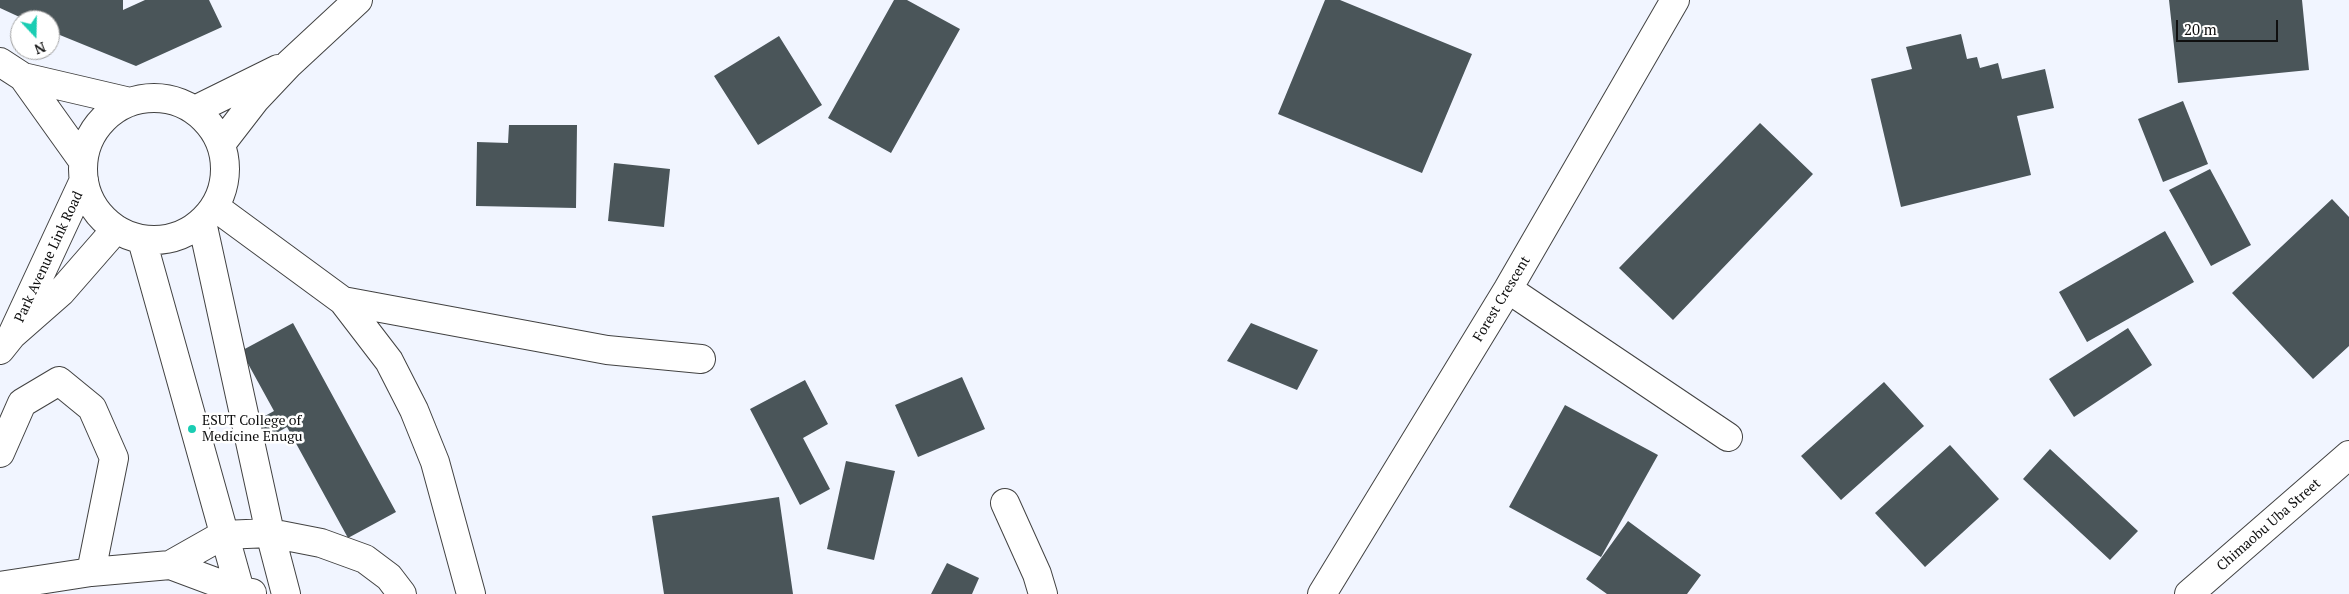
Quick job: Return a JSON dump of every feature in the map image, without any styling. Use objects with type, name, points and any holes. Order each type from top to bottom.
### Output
[{"type":"street","points":[[221,144],[255,100],[289,64],[358,0]]},
{"type":"street","name":"Forest Crescent","points":[[1322,594],[1508,289],[1675,0]]},
{"type":"street","points":[[0,62],[23,77],[130,102]]},
{"type":"street","points":[[195,110],[247,82],[289,64]]},
{"type":"street","points":[[23,77],[84,170]]},
{"type":"street","points":[[164,99],[175,101],[195,110],[211,125],[225,155],[225,179],[208,215],[184,234],[163,240],[142,240],[116,229],[98,213],[86,192],[84,170],[90,139],[96,129],[111,114],[130,102],[164,99]]},
{"type":"street","name":"Park Avenue Link Road","points":[[6,342],[84,170]]},
{"type":"street","points":[[208,215],[343,301],[390,361],[414,410],[435,462],[471,594]]},
{"type":"street","points":[[208,215],[270,533],[286,594]]},
{"type":"street","name":"Park Avenue Link Road","points":[[6,342],[61,292],[116,229]]},
{"type":"street","points":[[142,240],[223,535],[246,593]]},
{"type":"street","points":[[1508,289],[1728,438]]},
{"type":"street","points":[[343,301],[607,350],[701,359]]},
{"type":"street","points":[[0,453],[22,403],[59,381],[92,408],[114,458],[91,572]]},
{"type":"street","name":"Chimaobu Uba Street","points":[[2189,594],[2349,455]]},
{"type":"street","points":[[1005,503],[1037,574],[1042,594]]},
{"type":"street","points":[[0,586],[91,572],[170,565],[223,535],[270,533],[321,543],[365,559],[389,577],[402,594]]},
{"type":"street","points":[[170,565],[246,593]]},
{"type":"building","points":[[0,0],[123,0],[123,10],[145,0],[209,0],[222,27],[136,66],[60,35],[60,10],[10,10],[10,13],[0,8]]},
{"type":"building","points":[[894,0],[907,0],[960,29],[891,153],[828,118]]},
{"type":"building","points":[[1325,0],[1340,0],[1472,54],[1422,173],[1278,114]]},
{"type":"building","points":[[2169,0],[2302,0],[2309,70],[2178,83]]},
{"type":"building","points":[[1961,34],[1967,59],[1977,57],[1980,68],[1998,63],[2002,79],[2045,69],[2054,108],[2017,116],[2031,175],[1901,207],[1871,79],[1912,69],[1906,47]]},
{"type":"building","points":[[779,36],[822,105],[758,145],[714,76]]},
{"type":"building","points":[[2183,101],[2208,164],[2163,182],[2138,119]]},
{"type":"building","points":[[1760,123],[1813,174],[1673,320],[1619,268]]},
{"type":"building","points":[[509,125],[577,125],[576,208],[476,206],[477,142],[508,143]]},
{"type":"building","points":[[614,163],[670,169],[664,227],[608,221]]},
{"type":"building","points":[[2210,169],[2251,245],[2211,266],[2169,190]]},
{"type":"building","points":[[2332,199],[2349,217],[2349,346],[2313,379],[2232,293]]},
{"type":"building","points":[[2165,231],[2194,282],[2087,342],[2059,292]]},
{"type":"building","points":[[293,323],[396,512],[348,538],[287,427],[264,440],[254,422],[274,411],[241,351]]},
{"type":"building","points":[[1251,323],[1318,350],[1297,390],[1227,361]]},
{"type":"building","points":[[2128,328],[2152,365],[2074,417],[2049,379]]},
{"type":"building","points":[[962,377],[985,429],[918,457],[895,405]]},
{"type":"building","points":[[805,380],[828,424],[803,438],[830,489],[800,505],[750,409]]},
{"type":"building","points":[[1884,382],[1924,426],[1841,500],[1801,456]]},
{"type":"building","points":[[1565,405],[1658,455],[1601,557],[1509,507]]},
{"type":"building","points":[[1950,445],[1999,499],[1925,567],[1875,513]]},
{"type":"building","points":[[2050,449],[2138,531],[2110,560],[2023,479]]},
{"type":"building","points":[[846,461],[895,471],[874,560],[827,549]]},
{"type":"building","points":[[779,497],[793,594],[664,594],[652,516]]},
{"type":"building","points":[[1628,521],[1701,575],[1687,594],[1607,594],[1586,579]]},
{"type":"building","points":[[947,563],[979,578],[972,594],[931,594]]},
{"type":"place","name":"ESUT College of Medicine Enugu","points":[[192,429]]}]
